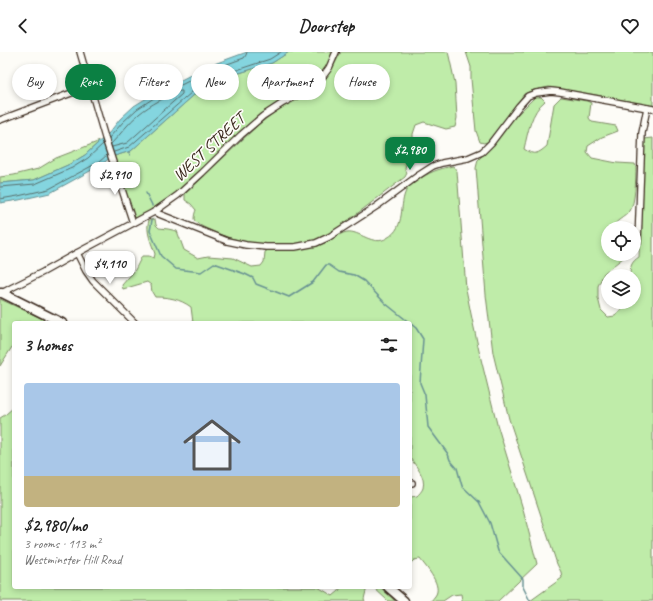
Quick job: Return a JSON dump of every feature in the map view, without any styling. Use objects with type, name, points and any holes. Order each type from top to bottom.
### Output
[{"type":"street","points":[[80,52],[84,64]]},
{"type":"street","name":"WEST STREET","points":[[1,293],[154,212],[183,190],[263,116],[283,103],[306,92],[318,83],[329,68],[336,52]]},
{"type":"street","points":[[154,212],[233,243],[266,247],[295,247],[310,245],[329,237],[377,206],[433,166],[468,158],[482,152],[491,143],[522,102],[532,94],[560,92],[650,108],[642,134],[639,221]]},
{"type":"street","points":[[0,120],[65,95]]},
{"type":"street","points":[[94,100],[133,223]]},
{"type":"street","points":[[77,253],[93,281],[133,321]]},
{"type":"street","points":[[1,293],[58,321]]},
{"type":"street","points":[[390,589],[404,601]]},
{"type":"green space","points":[[289,52],[336,52],[326,69],[326,64],[269,64]]},
{"type":"green space","points":[[341,52],[448,52],[455,83],[457,118],[455,127],[446,129],[424,122],[416,125],[413,134],[413,148],[409,153],[405,168],[407,173],[405,177],[338,229],[321,239],[296,244],[268,245],[241,241],[228,237],[216,233],[197,223],[194,219],[196,210],[185,200],[185,194],[259,124],[279,109],[296,100],[326,100],[326,77],[334,65],[334,100],[390,100],[390,64],[334,64]]},
{"type":"green space","points":[[466,52],[653,52],[653,106],[549,87],[534,90],[524,94],[502,126],[487,142],[480,142],[476,131],[471,67]]},
{"type":"green space","points":[[247,71],[247,100],[290,100],[263,116],[178,195],[133,223],[111,157],[131,151],[191,98],[191,100],[239,100],[239,73]]},
{"type":"green space","points":[[535,97],[541,97],[545,101],[533,117],[524,149],[531,153],[536,153],[547,146],[554,104],[561,97],[587,101],[591,103],[589,118],[592,122],[616,126],[618,131],[602,137],[588,146],[587,152],[592,158],[617,163],[635,164],[635,184],[632,208],[618,221],[601,221],[601,261],[619,261],[609,269],[601,269],[601,280],[598,286],[598,298],[601,310],[608,317],[615,316],[623,309],[641,309],[641,269],[631,269],[634,261],[641,261],[641,221],[644,139],[653,138],[653,601],[530,601],[562,578],[509,419],[493,353],[486,295],[476,168],[478,160],[493,145],[513,119]]},
{"type":"green space","points":[[100,141],[85,155],[70,164],[34,180],[0,183],[0,177],[38,169],[56,158]]},
{"type":"green space","points":[[453,166],[457,171],[466,289],[471,314],[497,424],[522,506],[537,564],[498,601],[462,601],[461,594],[452,595],[443,601],[431,601],[437,592],[436,582],[420,559],[412,562],[412,497],[417,496],[423,489],[424,484],[420,472],[412,461],[412,321],[193,321],[191,307],[174,299],[155,297],[152,292],[151,285],[147,282],[123,289],[122,285],[135,270],[142,256],[154,258],[155,254],[148,233],[149,220],[155,219],[156,225],[159,228],[177,231],[184,250],[198,258],[208,256],[233,258],[252,267],[261,266],[264,262],[265,252],[268,250],[315,246],[325,243],[340,234],[347,232],[356,233],[371,240],[377,241],[387,238],[393,233],[400,222],[404,195],[409,186],[430,173]]},
{"type":"green space","points":[[0,299],[48,321],[12,321],[12,347],[0,366]]},
{"type":"green space","points":[[12,409],[12,589],[321,589],[333,596],[340,589],[366,589],[364,599],[365,601],[0,601],[0,418]]},
{"type":"green space","points":[[375,589],[382,589],[395,601],[388,601]]},
{"type":"water","points":[[247,52],[289,52],[269,64],[247,64],[247,71],[239,73],[239,64],[214,64]]},
{"type":"water","points":[[191,75],[191,98],[131,151],[111,157],[101,165],[50,193],[0,203],[0,183],[34,180],[70,164],[85,155],[109,133],[120,119],[134,106],[144,100],[183,100],[183,79]]},
{"type":"waterway","points":[[146,193],[152,206]]},
{"type":"waterway","points":[[152,220],[150,231],[161,256],[176,269],[201,272],[214,263],[245,274],[253,278],[256,284],[289,297],[313,282],[326,265],[329,265],[339,272],[354,275],[364,281],[385,303],[407,321]]},
{"type":"waterway","points":[[412,325],[423,339],[420,383],[425,395],[428,427],[457,468],[462,486],[479,502],[490,523],[498,551],[523,579],[523,587],[530,601]]}]
